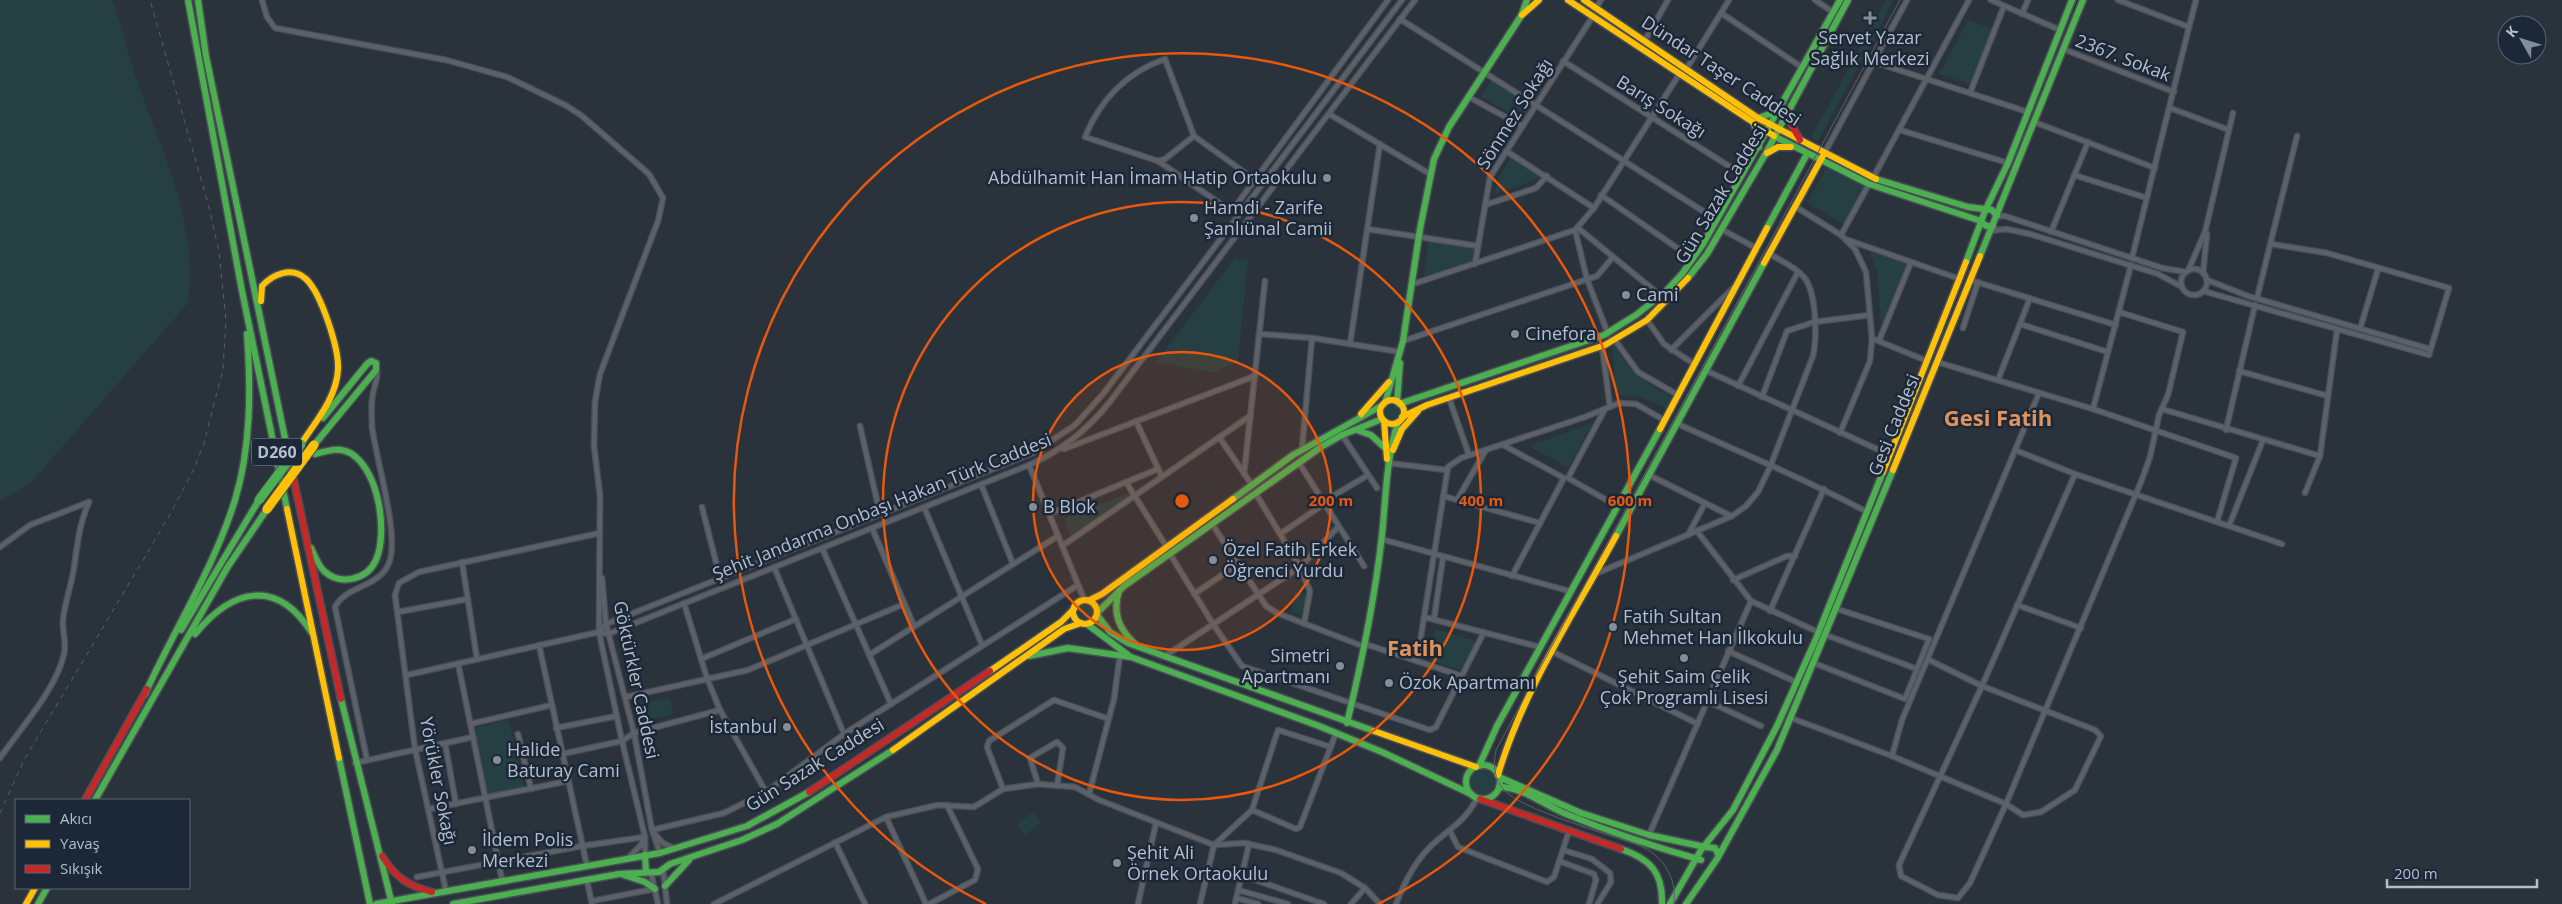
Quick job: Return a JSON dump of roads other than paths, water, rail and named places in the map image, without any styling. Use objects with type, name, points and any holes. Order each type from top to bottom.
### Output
[{"type":"main road","name":"D260","points":[[188,0],[197,58],[242,291],[318,646],[370,903]]},
{"type":"main road","name":"D260","points":[[198,0],[206,56],[305,535],[355,763],[392,902]]},
{"type":"main road","points":[[1388,463],[1384,448],[1383,420],[1380,410],[1384,404],[1401,352],[1430,174],[1444,136],[1521,16],[1527,0]]},
{"type":"main road","points":[[1521,16],[1539,0]]},
{"type":"main road","name":"Dündar Taşer Caddesi","points":[[1568,0],[1596,8],[1774,132],[1792,147],[1822,158],[1871,181],[1981,220]]},
{"type":"main road","name":"Dündar Taşer Caddesi","points":[[1584,0],[1645,40],[1684,71]]},
{"type":"main road","name":"Gün Sazak Caddesi","points":[[1785,111],[1803,68],[1840,0]]},
{"type":"main road","name":"Gün Sazak Caddesi","points":[[1400,420],[1426,405],[1602,346],[1646,320],[1688,280],[1721,229],[1762,151],[1848,0]]},
{"type":"main road","points":[[1992,228],[1986,226],[1981,220],[1984,211],[2008,163],[2072,0]]},
{"type":"main road","name":"Gesi Caddesi","points":[[1670,904],[1740,799],[1796,682],[1837,609],[1937,362],[1974,281],[1992,228],[2083,0]]},
{"type":"main road","points":[[1792,147],[1778,147],[1762,151],[1756,121],[1785,111],[1802,142]]},
{"type":"main road","name":"Dündar Taşer Caddesi","points":[[1774,132],[1802,142],[1822,158]]},
{"type":"main road","name":"Gün Sazak Caddesi","points":[[1398,403],[1476,380],[1608,334],[1622,326],[1661,296],[1693,259],[1743,175],[1762,151]]},
{"type":"main road","points":[[1476,797],[1466,784],[1467,778],[1477,766],[1496,726],[1678,395],[1807,154]]},
{"type":"main road","points":[[1476,797],[1490,797],[1499,787],[1498,776],[1512,731],[1553,652],[1822,158]]},
{"type":"main road","name":"Dündar Taşer Caddesi","points":[[1871,181],[1984,211]]},
{"type":"main road","points":[[1984,211],[1992,210],[1998,216]]},
{"type":"main road","name":"Gesi Caddesi","points":[[1686,904],[1717,858],[1764,775],[1791,718],[1814,663],[1822,634],[1867,512],[1960,278],[1981,220]]},
{"type":"main road","points":[[262,332],[260,290],[264,283],[274,275],[284,272],[294,273],[305,278],[311,286],[336,346],[338,369],[332,392],[301,444]]},
{"type":"main road","points":[[149,695],[218,545],[238,488],[247,441],[250,398],[242,291]]},
{"type":"main road","points":[[1347,723],[1365,646],[1381,540],[1392,438],[1403,408],[1398,403],[1401,352]]},
{"type":"main road","points":[[86,799],[149,695],[227,568],[267,509],[377,368],[375,362],[368,363],[301,444],[259,500],[220,563],[149,695],[96,799]]},
{"type":"main road","points":[[1353,426],[1380,395],[1397,365]]},
{"type":"main road","points":[[1131,657],[1074,617],[1076,603],[1102,594],[1254,489],[1342,435],[1384,404],[1398,403]]},
{"type":"main road","points":[[1388,463],[1402,429],[1426,405]]},
{"type":"main road","points":[[1084,623],[1092,622],[1097,613],[1121,589],[1168,550],[1212,524],[1302,449],[1353,426],[1383,420],[1390,424],[1400,420]]},
{"type":"main road","points":[[1353,426],[1371,434],[1384,448]]},
{"type":"main road","points":[[305,535],[322,569],[340,579],[352,580],[362,576],[372,568],[377,558],[379,540],[378,507],[365,464],[356,454],[340,448],[314,450]]},
{"type":"main road","points":[[1121,589],[1115,604],[1117,620],[1125,634],[1138,646]]},
{"type":"main road","points":[[149,695],[201,625],[219,607],[237,598],[264,596],[286,604],[306,621],[318,646]]},
{"type":"main road","points":[[1087,600],[1095,604],[1097,613],[1114,635],[1138,646],[1347,723],[1477,766],[1489,767],[1498,776],[1568,808],[1702,854],[1708,864],[1717,858],[1715,848],[1702,854],[1662,849],[1565,814],[1511,788],[1499,787]]},
{"type":"main road","name":"Gün Sazak Caddesi","points":[[370,903],[392,902],[502,880],[645,855],[738,830],[782,809],[949,700],[1061,622],[1074,608]]},
{"type":"main road","name":"Gün Sazak Caddesi","points":[[453,904],[500,894],[621,874],[648,873],[751,836],[777,824],[906,742],[1064,629],[1084,623]]},
{"type":"main road","points":[[1021,659],[1061,649],[1083,649],[1131,657],[1336,733],[1476,797],[1630,851],[1644,858],[1660,878],[1662,904]]},
{"type":"main road","points":[[378,848],[392,873],[400,881],[434,893]]},
{"type":"main road","points":[[660,852],[665,863],[663,869]]},
{"type":"main road","points":[[645,855],[644,864],[648,873]]},
{"type":"main road","points":[[664,886],[693,857]]},
{"type":"main road","points":[[621,874],[645,882],[655,889]]},
{"type":"main road","points":[[26,904],[35,889]]},
{"type":"main road","points":[[38,904],[46,889]]},
{"type":"street","points":[[262,0],[267,17],[275,28],[286,32],[446,60],[507,77],[567,106],[582,116],[649,174],[662,198],[658,221],[600,374],[595,402],[594,445],[600,496],[599,551]]},
{"type":"street","points":[[1262,185],[1254,179],[1194,136],[1165,58],[1138,71],[1119,86],[1105,101],[1085,137],[1158,161],[1230,209],[1236,206],[1254,179],[1388,0]]},
{"type":"street","name":"Şehit Jandarma Onbaşı Hakan Türk Caddesi","points":[[599,632],[606,624],[1033,453],[1075,425],[1103,394],[1402,0]]},
{"type":"street","name":"Şehit Jandarma Onbaşı Hakan Türk Caddesi","points":[[608,634],[1029,465],[1055,452],[1082,433],[1106,407],[1415,0]]},
{"type":"street","points":[[1645,40],[1668,0]]},
{"type":"street","points":[[1412,284],[1577,229],[1594,208],[1729,0]]},
{"type":"street","points":[[1814,0],[1833,12]]},
{"type":"street","points":[[1822,158],[1907,0]]},
{"type":"street","points":[[1842,235],[1969,0]]},
{"type":"street","points":[[1991,0],[2060,30]]},
{"type":"street","points":[[2022,14],[2028,0]]},
{"type":"street","points":[[2118,0],[2189,27]]},
{"type":"street","points":[[2132,258],[2196,0]]},
{"type":"street","points":[[1970,93],[2004,6]]},
{"type":"street","name":"Sönmez Sokağı","points":[[1475,264],[1490,177],[1596,8]]},
{"type":"street","points":[[1721,13],[1803,68]]},
{"type":"street","points":[[1400,19],[1717,220]]},
{"type":"street","name":"2367. Sokak","points":[[2063,49],[2174,92]]},
{"type":"street","name":"Barış Sokağı","points":[[1563,61],[1743,175]]},
{"type":"street","points":[[1874,62],[2028,112]]},
{"type":"street","points":[[1469,97],[1522,126]]},
{"type":"street","points":[[2170,108],[2228,130]]},
{"type":"street","points":[[2182,287],[2181,280],[2203,239],[2233,113]]},
{"type":"street","points":[[1329,114],[1430,174]]},
{"type":"street","points":[[2034,122],[2155,168]]},
{"type":"street","points":[[1900,130],[2008,163]]},
{"type":"street","points":[[1158,161],[1165,159],[1194,136]]},
{"type":"street","points":[[2258,298],[2298,136]]},
{"type":"street","points":[[2051,232],[2088,142]]},
{"type":"street","points":[[1350,344],[1380,144]]},
{"type":"street","points":[[1506,151],[1594,208]]},
{"type":"street","points":[[2074,175],[2147,198]]},
{"type":"street","points":[[1485,205],[1536,188],[1547,176]]},
{"type":"street","points":[[1601,195],[1693,259]]},
{"type":"street","points":[[1796,207],[1842,235],[1866,272],[1872,339],[1870,361],[1840,433]]},
{"type":"street","points":[[1998,216],[2005,216],[2168,270],[2187,271],[2195,269],[2203,273],[2207,280],[2258,298],[2430,349]]},
{"type":"street","points":[[2203,273],[2208,218]]},
{"type":"street","points":[[1992,228],[2030,234],[2131,265],[2163,276],[2182,287],[2191,295],[2203,291],[2255,304],[2337,330],[2429,355],[2450,288],[2327,254],[2271,244]]},
{"type":"street","points":[[1367,229],[1478,246]]},
{"type":"street","points":[[1577,229],[1661,296]]},
{"type":"street","points":[[1577,229],[1586,279],[1608,334]]},
{"type":"street","points":[[1721,229],[1756,248]]},
{"type":"street","points":[[1847,240],[1960,278]]},
{"type":"street","points":[[1595,575],[1731,516],[1754,497],[1770,467],[1813,356],[1814,322],[1810,287],[1798,272],[1770,254]]},
{"type":"street","points":[[1403,341],[1597,276],[1613,257]]},
{"type":"street","points":[[1879,341],[1911,262]]},
{"type":"street","points":[[2093,409],[2131,265]]},
{"type":"street","points":[[2360,329],[2378,269]]},
{"type":"street","points":[[1738,386],[1798,272]]},
{"type":"street","points":[[2203,291],[2207,280]]},
{"type":"street","points":[[1244,474],[1265,281]]},
{"type":"street","points":[[1963,328],[1974,281],[2116,325]]},
{"type":"street","points":[[1671,350],[1736,285]]},
{"type":"street","points":[[1998,380],[2030,298]]},
{"type":"street","points":[[2226,430],[2255,304]]},
{"type":"street","points":[[2074,474],[1982,686],[1899,865],[1901,876],[1938,895],[1958,898],[1970,883],[2081,628],[2150,457],[2162,409],[2168,395],[2183,332],[2119,312]]},
{"type":"street","points":[[1762,397],[1787,331],[1814,322],[1870,316]]},
{"type":"street","points":[[1646,320],[1664,344],[1694,364]]},
{"type":"street","points":[[2020,324],[2108,352]]},
{"type":"street","points":[[2305,493],[2320,456],[2337,330]]},
{"type":"street","points":[[1259,334],[1312,338],[1401,352]]},
{"type":"street","points":[[1302,449],[1312,338]]},
{"type":"street","points":[[1872,339],[1927,361]]},
{"type":"street","points":[[1615,340],[1638,372],[1678,395]]},
{"type":"street","points":[[1512,576],[1566,478],[1608,408],[1602,346]]},
{"type":"street","points":[[1937,362],[2093,409],[2236,458],[2217,522]]},
{"type":"street","points":[[367,760],[335,607],[339,598],[372,583],[390,561],[391,534],[372,428],[372,400],[378,377],[377,368]]},
{"type":"street","points":[[1707,371],[1890,455]]},
{"type":"street","points":[[2239,372],[2328,396]]},
{"type":"street","points":[[1055,452],[1255,376]]},
{"type":"street","points":[[1892,756],[1902,720],[1929,660],[2039,393]]},
{"type":"street","points":[[1449,398],[1469,455]]},
{"type":"street","points":[[1417,661],[1448,467],[1469,455],[1619,403],[1632,403],[1664,420]]},
{"type":"street","points":[[2162,409],[2226,430],[2320,456]]},
{"type":"street","points":[[1062,546],[1250,416]]},
{"type":"street","points":[[1136,421],[1162,477]]},
{"type":"street","points":[[1678,424],[1770,467],[1824,489],[1867,512]]},
{"type":"street","points":[[860,426],[880,514]]},
{"type":"street","points":[[1342,435],[1377,488]]},
{"type":"street","points":[[1219,438],[1254,489],[1300,567],[1310,591],[1304,624]]},
{"type":"street","points":[[2229,526],[2263,440]]},
{"type":"street","points":[[1502,445],[1616,506]]},
{"type":"street","points":[[1457,500],[1486,450]]},
{"type":"street","points":[[2015,450],[2074,474],[2282,544]]},
{"type":"street","points":[[1299,463],[1364,566]]},
{"type":"street","points":[[1388,463],[1447,470]]},
{"type":"street","points":[[1029,465],[1078,584],[1087,600]]},
{"type":"street","points":[[1049,514],[1158,469]]},
{"type":"street","points":[[1280,534],[1323,503],[1368,475]]},
{"type":"street","points":[[1650,475],[1731,516]]},
{"type":"street","points":[[1126,482],[1194,594],[1242,666],[1352,704],[1433,729],[1484,632]]},
{"type":"street","points":[[981,484],[1013,564]]},
{"type":"street","points":[[1770,611],[1824,489]]},
{"type":"street","points":[[1443,496],[1540,524]]},
{"type":"street","points":[[0,547],[30,525],[89,502],[79,528],[76,562],[66,597],[63,624],[66,643],[63,660],[40,701],[0,758]]},
{"type":"street","points":[[1688,535],[1705,503]]},
{"type":"street","points":[[702,507],[720,578]]},
{"type":"street","points":[[924,507],[982,645]]},
{"type":"street","points":[[1212,524],[1257,595],[1269,609],[1365,646],[1462,676]]},
{"type":"street","points":[[1165,656],[1300,567],[1338,527]]},
{"type":"street","points":[[872,528],[914,626]]},
{"type":"street","points":[[1697,531],[1751,601],[1822,634],[1917,669]]},
{"type":"street","points":[[477,659],[462,562],[600,533]]},
{"type":"street","points":[[869,655],[1058,536]]},
{"type":"street","points":[[1381,540],[1569,591]]},
{"type":"street","points":[[822,548],[890,704]]},
{"type":"street","name":"Göktürkler Caddesi","points":[[599,551],[608,634],[626,697],[652,830],[660,852]]},
{"type":"street","name":"Göktürkler Caddesi","points":[[599,551],[599,632],[622,741],[645,836],[645,855]]},
{"type":"street","points":[[1733,580],[1787,556],[1795,556]]},
{"type":"street","points":[[1434,619],[1442,557]]},
{"type":"street","name":"Yörükler Sokağı","points":[[446,891],[416,749],[395,595],[399,583],[420,572],[462,562]]},
{"type":"street","points":[[1194,594],[1237,565]]},
{"type":"street","points":[[774,567],[844,734]]},
{"type":"street","points":[[675,848],[664,843],[652,830],[724,813],[766,792],[844,734],[1078,584]]},
{"type":"street","points":[[398,612],[468,599]]},
{"type":"street","points":[[1649,835],[1751,601]]},
{"type":"street","points":[[684,603],[706,678],[720,710],[766,792]]},
{"type":"street","points":[[626,697],[748,670],[904,604]]},
{"type":"street","points":[[2017,605],[2081,628]]},
{"type":"street","points":[[1814,663],[1904,699],[1917,669],[1929,639],[1837,609]]},
{"type":"street","points":[[1424,617],[1540,647]]},
{"type":"street","points":[[701,659],[796,619]]},
{"type":"street","points":[[407,675],[599,632],[608,634]]},
{"type":"street","points":[[539,645],[587,866]]},
{"type":"street","points":[[1728,651],[1796,682]]},
{"type":"street","points":[[1553,652],[1698,724]]},
{"type":"street","points":[[1089,794],[1114,699],[1120,655]]},
{"type":"street","points":[[1791,718],[1941,776],[2006,804],[2023,816],[2041,812],[2075,790],[2101,736],[2095,730],[1982,686],[1929,660]]},
{"type":"street","points":[[458,663],[502,880]]},
{"type":"street","points":[[1003,789],[987,747],[989,741],[1054,700],[1109,719]]},
{"type":"street","points":[[1707,701],[1762,726]]},
{"type":"street","points":[[470,724],[552,705]]},
{"type":"street","points":[[562,754],[622,741],[634,733],[720,710]]},
{"type":"street","points":[[556,728],[617,716]]},
{"type":"street","points":[[1200,904],[1214,845],[1252,810],[1278,730],[1331,747]]},
{"type":"street","points":[[1252,810],[1296,829],[1300,827],[1336,733]]},
{"type":"street","points":[[518,734],[531,789]]},
{"type":"street","points":[[355,763],[473,737]]},
{"type":"street","points":[[1038,784],[1030,758],[1058,742],[1063,748],[1057,786]]},
{"type":"street","points":[[445,743],[456,804]]},
{"type":"street","points":[[429,809],[568,781]]},
{"type":"street","points":[[714,904],[886,816],[938,805],[974,807],[1003,789],[1038,784],[1075,787],[1156,823],[1214,845],[1249,844],[1268,848],[1341,873],[1365,888],[1380,904]]},
{"type":"street","points":[[1396,904],[1421,857],[1431,845],[1463,820],[1476,797]]},
{"type":"street","points":[[886,816],[928,904],[975,880],[978,873],[978,869],[947,805]]},
{"type":"street","points":[[1138,904],[1156,823]]},
{"type":"street","points":[[1450,831],[1458,847],[1546,881],[1554,878],[1569,830]]},
{"type":"street","points":[[417,877],[645,836]]},
{"type":"street","points":[[628,858],[641,845],[645,836]]},
{"type":"street","points":[[835,842],[865,904]]},
{"type":"street","points":[[1249,844],[1235,901],[1258,904]]},
{"type":"street","points":[[1563,850],[1592,859],[1610,872],[1611,882],[1598,903]]},
{"type":"street","points":[[1560,861],[1595,876],[1590,904]]},
{"type":"street","points":[[663,869],[667,904]]},
{"type":"street","points":[[648,873],[655,889],[658,904]]},
{"type":"street","points":[[1242,876],[1312,902],[1324,904]]},
{"type":"street","points":[[587,881],[592,902],[655,889]]},
{"type":"street","points":[[1351,904],[1365,888]]},
{"type":"street","points":[[1238,890],[1288,904]]},
{"type":"tram line","points":[[1674,904],[1671,876],[1661,861],[1647,849],[1546,813],[1513,797],[1504,790],[1495,772],[1496,750],[1900,0]]},
{"type":"railway","points":[[0,813],[24,760],[168,518],[194,469],[204,443],[223,369],[226,320],[219,252],[209,207],[150,0]]},
{"type":"place","name":"Servet Yazar Sağlık Merkezi","points":[[1870,18]]},
{"type":"place","name":"Abdülhamit Han İmam Hatip Ortaokulu","points":[[1327,178]]},
{"type":"place","name":"Hamdi - Zarife Şanlıünal Camii","points":[[1194,218]]},
{"type":"place","name":"Cami","points":[[1626,295]]},
{"type":"place","name":"Cinefora","points":[[1515,334]]},
{"type":"place","name":"B Blok","points":[[1033,507]]},
{"type":"place","name":"Özel Fatih Erkek Öğrenci Yurdu","points":[[1213,560]]},
{"type":"place","name":"Fatih Sultan Mehmet Han İlkokulu","points":[[1613,627]]},
{"type":"place","name":"Şehit Saim Çelik Çok Programlı Lisesi","points":[[1684,658]]},
{"type":"place","name":"Simetri Apartmanı","points":[[1340,666]]},
{"type":"place","name":"Özok Apartmanı","points":[[1389,683]]},
{"type":"place","name":"İstanbul","points":[[787,727]]},
{"type":"place","name":"Halide Baturay Cami","points":[[497,760]]},
{"type":"place","name":"İldem Polis Merkezi","points":[[472,850]]},
{"type":"place","name":"Şehit Ali Örnek Ortaokulu","points":[[1117,863]]},
{"type":"district","name":"Gesi Fatih","points":[[1998,418]]},
{"type":"district","name":"Fatih","points":[[1415,648]]}]
